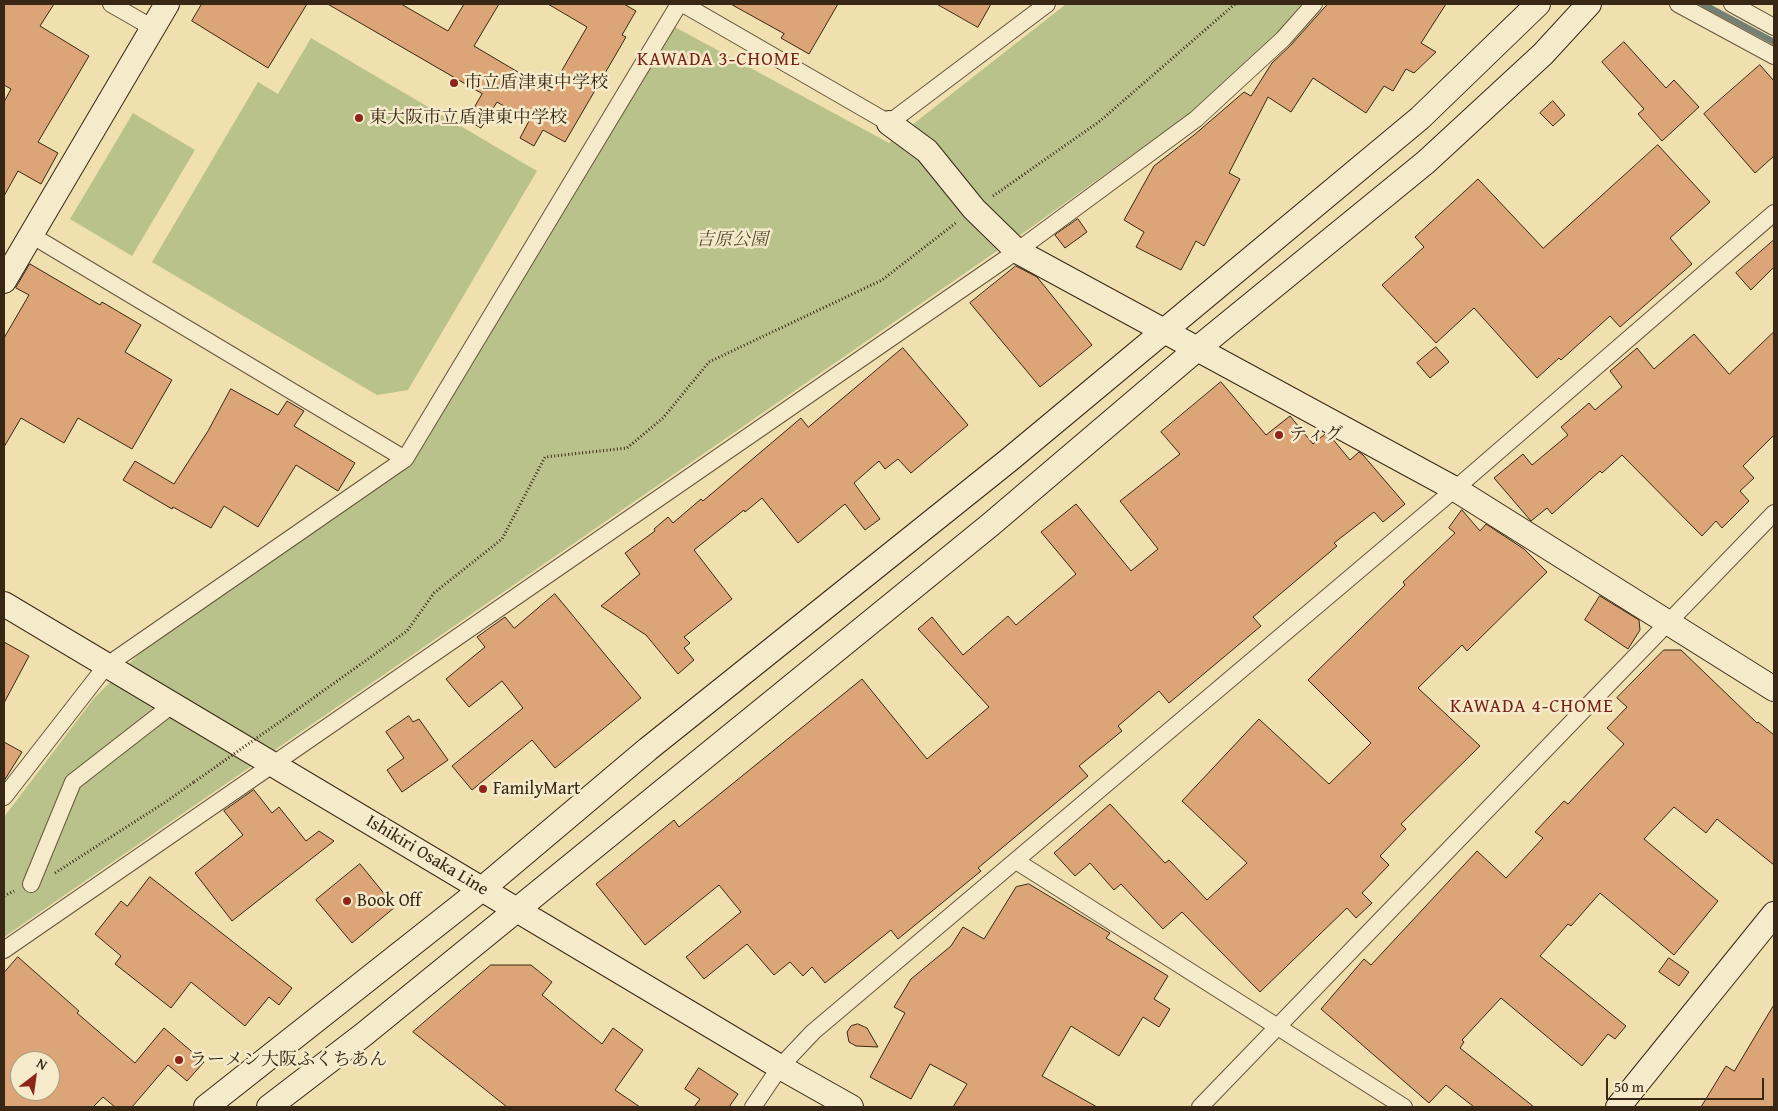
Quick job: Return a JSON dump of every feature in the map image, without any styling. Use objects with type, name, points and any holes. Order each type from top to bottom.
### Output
[{"type":"street","points":[[111,4],[153,28]]},
{"type":"street","points":[[4,281],[167,4]]},
{"type":"street","points":[[4,797],[106,666],[404,459],[679,4]]},
{"type":"street","points":[[683,4],[888,123],[927,151],[974,209],[1017,252],[1455,489],[1670,622],[1774,689]]},
{"type":"street","points":[[888,123],[1047,4]]},
{"type":"street","points":[[4,950],[1017,252],[1196,119],[1283,39],[1314,4]]},
{"type":"street","points":[[206,1107],[482,889],[648,749],[1009,460],[1420,118],[1538,4]]},
{"type":"street","points":[[269,1107],[363,1035],[990,525],[1197,349],[1426,162],[1544,54],[1589,4]]},
{"type":"street","points":[[1678,4],[1774,56]]},
{"type":"street","points":[[1732,4],[1774,27]]},
{"type":"street","points":[[753,1107],[780,1067],[813,1032],[1455,489],[1774,213]]},
{"type":"street","points":[[31,235],[404,459]]},
{"type":"street","points":[[1200,1107],[1774,513]]},
{"type":"street","name":"Ishikiri Osaka Line","points":[[4,604],[780,1067],[851,1107]]},
{"type":"street","points":[[31,884],[73,782],[172,704]]},
{"type":"street","points":[[1016,862],[1404,1107]]},
{"type":"street","points":[[1618,1107],[1774,914]]},
{"type":"path","points":[[4,896],[62,870],[194,782],[406,632],[434,593],[502,539],[545,458],[627,448],[663,418],[709,362],[882,280],[974,209],[1100,121],[1234,4]]},
{"type":"green space","name":"吉原公園","points":[[1066,4],[1302,4],[1276,35],[1196,109],[1026,231],[4,937],[4,817],[95,697],[145,648],[409,467],[673,26],[889,143]]},
{"type":"green space","points":[[311,38],[537,171],[408,390],[377,395],[152,262],[258,82],[278,94]]},
{"type":"green space","points":[[133,113],[195,150],[132,256],[70,219]]},
{"type":"building","points":[[4,4],[54,4],[40,26],[89,56],[38,142],[58,153],[41,184],[18,171],[4,196],[4,102],[11,89],[4,85]]},
{"type":"building","points":[[202,4],[307,4],[268,68],[192,21]]},
{"type":"building","points":[[328,4],[401,4],[448,31],[464,4],[499,4],[474,46],[550,91],[587,27],[548,4],[624,4],[636,11],[622,35],[626,37],[565,142],[543,130],[534,146],[520,138],[529,121],[497,102],[481,128],[467,120],[482,94]]},
{"type":"building","points":[[731,4],[838,4],[809,54],[781,38],[784,34]]},
{"type":"building","points":[[937,4],[991,4],[978,27]]},
{"type":"building","points":[[1328,4],[1446,4],[1421,43],[1436,52],[1414,73],[1406,69],[1393,91],[1384,86],[1366,113],[1313,78],[1291,112],[1268,97],[1229,173],[1240,179],[1204,246],[1196,241],[1181,270],[1136,247],[1144,232],[1124,220],[1154,166],[1244,92],[1251,96],[1272,63]]},
{"type":"building","points":[[1624,42],[1666,88],[1674,80],[1699,107],[1662,141],[1638,114],[1644,109],[1602,62]]},
{"type":"building","points":[[1760,65],[1774,81],[1774,156],[1755,173],[1704,114]]},
{"type":"building","points":[[1553,101],[1565,115],[1553,126],[1540,113]]},
{"type":"building","points":[[1658,145],[1710,202],[1670,238],[1692,264],[1620,327],[1610,316],[1561,360],[1559,358],[1537,378],[1474,308],[1436,343],[1382,285],[1424,247],[1415,237],[1478,179],[1543,248]]},
{"type":"building","points":[[1078,219],[1087,232],[1065,248],[1055,235]]},
{"type":"building","points":[[1774,240],[1774,267],[1751,290],[1736,273]]},
{"type":"building","points":[[30,264],[100,305],[102,302],[141,325],[125,352],[172,380],[132,449],[78,418],[64,443],[21,418],[4,447],[4,338],[29,295],[16,288]]},
{"type":"building","points":[[1016,266],[1037,277],[1092,345],[1040,387],[970,303]]},
{"type":"building","points":[[1774,332],[1774,435],[1743,466],[1754,478],[1740,491],[1749,501],[1722,528],[1716,521],[1702,536],[1622,455],[1602,473],[1600,471],[1552,514],[1547,508],[1531,521],[1494,478],[1523,454],[1532,465],[1568,435],[1561,427],[1589,403],[1595,410],[1622,387],[1610,371],[1637,348],[1654,369],[1694,334],[1729,374]]},
{"type":"building","points":[[1436,347],[1449,362],[1430,378],[1417,363]]},
{"type":"building","points":[[903,348],[968,425],[911,473],[898,459],[885,469],[879,461],[854,483],[880,519],[865,530],[845,504],[798,543],[762,498],[745,512],[744,510],[694,550],[732,599],[684,637],[690,643],[684,648],[694,660],[678,674],[646,635],[601,606],[640,574],[625,553],[655,531],[654,529],[668,517],[673,523],[701,499],[703,501],[801,418],[808,427]]},
{"type":"building","points":[[1221,382],[1266,435],[1290,416],[1313,444],[1325,434],[1331,437],[1350,460],[1359,452],[1363,455],[1405,504],[1383,522],[1374,512],[1334,543],[1337,546],[1253,617],[1261,626],[1169,703],[1159,691],[1118,726],[1122,731],[1079,766],[1088,776],[978,868],[981,871],[898,939],[891,930],[825,983],[812,967],[803,976],[790,962],[774,975],[747,944],[704,979],[686,957],[741,912],[719,885],[645,945],[596,884],[674,820],[679,827],[862,679],[927,759],[989,707],[918,629],[932,617],[963,655],[1008,616],[1016,625],[1076,574],[1041,532],[1076,504],[1131,571],[1158,549],[1120,501],[1180,454],[1161,432]]},
{"type":"building","points":[[231,389],[278,415],[287,401],[304,411],[294,426],[355,463],[338,491],[296,465],[258,527],[224,506],[211,528],[173,507],[172,509],[123,480],[135,461],[174,484],[208,431]]},
{"type":"building","points":[[1462,510],[1480,531],[1486,524],[1524,549],[1547,572],[1467,651],[1462,645],[1418,688],[1480,746],[1401,824],[1406,829],[1380,856],[1389,865],[1362,893],[1372,903],[1356,918],[1347,908],[1260,992],[1182,912],[1163,929],[1121,884],[1114,890],[1090,863],[1075,876],[1054,853],[1110,804],[1165,863],[1169,860],[1207,900],[1247,863],[1182,801],[1259,719],[1329,784],[1371,743],[1308,680],[1405,585],[1403,582],[1455,533],[1449,528]]},
{"type":"building","points":[[555,594],[641,698],[555,768],[532,740],[472,790],[452,766],[523,708],[502,681],[469,707],[446,679],[485,647],[477,637],[505,617],[514,628]]},
{"type":"building","points":[[1600,596],[1639,620],[1640,630],[1628,649],[1585,620]]},
{"type":"building","points":[[4,642],[29,656],[4,703]]},
{"type":"building","points":[[1664,650],[1681,650],[1757,723],[1774,735],[1774,865],[1717,819],[1706,833],[1674,807],[1644,839],[1718,901],[1674,955],[1600,893],[1571,926],[1568,924],[1540,956],[1626,1026],[1615,1039],[1608,1034],[1582,1066],[1501,998],[1462,1040],[1464,1042],[1460,1048],[1534,1107],[1474,1107],[1446,1085],[1429,1103],[1321,1009],[1364,959],[1371,965],[1477,851],[1506,878],[1543,838],[1535,832],[1564,801],[1568,804],[1624,744],[1607,728],[1627,707],[1617,698]]},
{"type":"building","points":[[409,716],[413,722],[419,719],[448,760],[402,792],[387,770],[404,758],[386,732]]},
{"type":"building","points":[[4,742],[22,752],[4,781]]},
{"type":"building","points":[[254,790],[272,813],[279,807],[306,841],[319,831],[334,841],[232,921],[195,873],[243,835],[224,811]]},
{"type":"building","points":[[360,864],[395,907],[352,943],[316,900]]},
{"type":"building","points":[[150,877],[292,988],[279,1005],[269,997],[245,1026],[191,982],[171,1008],[115,964],[121,956],[95,934],[121,901],[127,906]]},
{"type":"building","points":[[1029,884],[1110,933],[1106,938],[1168,976],[1154,999],[1170,1009],[1159,1027],[1143,1017],[1119,1056],[1071,1026],[1042,1076],[1097,1107],[953,1107],[967,1084],[930,1064],[911,1099],[870,1077],[905,1013],[894,1007],[911,979],[951,946],[963,927],[984,939],[1016,887]]},
{"type":"building","points":[[18,957],[79,1011],[77,1013],[135,1063],[164,1028],[204,1062],[187,1081],[168,1065],[132,1107],[115,1107],[103,1097],[93,1107],[4,1107],[4,973]]},
{"type":"building","points":[[1669,958],[1689,972],[1679,986],[1659,972]]},
{"type":"building","points":[[491,965],[531,965],[552,982],[542,995],[602,1044],[613,1028],[643,1050],[615,1090],[640,1107],[507,1107],[413,1032]]},
{"type":"building","points":[[1774,1005],[1774,1107],[1701,1107],[1726,1066],[1734,1071]]},
{"type":"building","points":[[858,1024],[867,1028],[878,1047],[856,1046],[849,1042],[847,1032],[851,1026]]},
{"type":"building","points":[[699,1068],[738,1094],[729,1107],[694,1107],[700,1099],[685,1089]]},
{"type":"waterway","points":[[1703,4],[1774,42]]},
{"type":"place","name":"市立盾津東中学校","points":[[454,83]]},
{"type":"place","name":"東大阪市立盾津東中学校","points":[[359,118]]},
{"type":"place","name":"ティグ","points":[[1279,435]]},
{"type":"place","name":"FamilyMart","points":[[483,789]]},
{"type":"place","name":"Book Off","points":[[347,901]]},
{"type":"place","name":"ラーメン大阪ふくちあん","points":[[179,1060]]},
{"type":"district","name":"KAWADA 3-CHOME","points":[[719,60]]},
{"type":"district","name":"KAWADA 4-CHOME","points":[[1532,707]]}]
